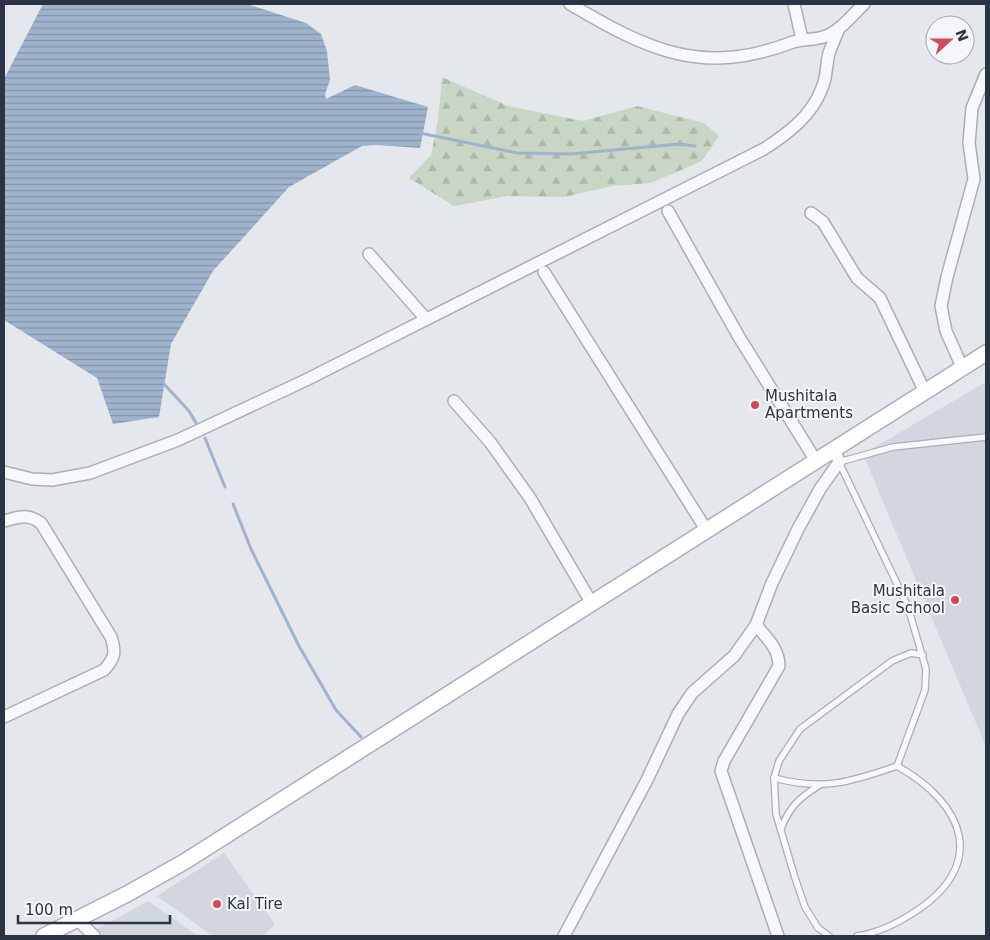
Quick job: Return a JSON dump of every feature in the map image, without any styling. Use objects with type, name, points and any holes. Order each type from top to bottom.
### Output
[{"type":"main road","points":[[44,936],[78,920],[184,862],[816,461],[837,456],[924,390],[986,353]]},
{"type":"street","points":[[570,4],[645,45],[686,57],[726,58],[768,52],[802,39],[823,37],[839,28],[864,4]]},
{"type":"street","points":[[794,4],[802,39]]},
{"type":"street","points":[[4,472],[32,479],[52,480],[90,473],[178,440],[289,388],[764,149],[784,136],[802,120],[815,103],[823,87],[829,53],[839,28]]},
{"type":"street","points":[[962,368],[946,331],[941,306],[974,179],[969,143],[972,108],[986,74]]},
{"type":"street","points":[[668,211],[739,337],[816,461]]},
{"type":"street","points":[[811,213],[823,222],[857,278],[880,298],[924,390]]},
{"type":"street","points":[[369,254],[426,319]]},
{"type":"street","points":[[544,272],[707,531]]},
{"type":"street","points":[[454,401],[490,442],[530,498],[591,602]]},
{"type":"street","points":[[564,936],[647,780],[678,714],[692,693],[734,656],[756,625],[772,583],[798,528],[837,456]]},
{"type":"street","points":[[4,521],[24,515],[32,517],[41,523],[111,637],[116,650],[113,660],[104,670],[79,684],[4,717]]},
{"type":"street","points":[[756,625],[774,647],[779,657],[779,666],[724,762],[721,772],[778,936]]},
{"type":"street","points":[[78,920],[94,936]]},
{"type":"lane","points":[[897,766],[925,690],[926,669],[908,607],[837,456],[986,437]]},
{"type":"lane","points":[[829,936],[818,928],[805,907],[780,830],[776,814],[774,778],[779,761],[800,729],[892,661],[911,653],[923,655]]},
{"type":"lane","points":[[774,778],[792,783],[820,785],[852,782],[897,766],[917,777],[951,811],[960,834],[960,854],[952,876],[941,893],[898,923],[870,934],[857,936]]},
{"type":"lane","points":[[780,830],[788,811],[802,795],[820,785]]},
{"type":"shaded area","name":"Mushitala Basic School","points":[[986,382],[986,747],[863,454]]},
{"type":"shaded area","points":[[224,853],[275,924],[263,936],[213,936],[157,896]]},
{"type":"shaded area","points":[[148,901],[198,936],[103,936],[96,930]]},
{"type":"green space","points":[[442,77],[508,106],[583,121],[637,106],[704,123],[719,136],[702,161],[651,183],[612,186],[564,197],[507,196],[454,206],[409,178],[431,155],[438,120]]},
{"type":"water","points":[[43,4],[247,4],[306,23],[321,34],[327,51],[330,80],[325,94],[326,99],[355,85],[428,107],[420,148],[362,146],[289,187],[213,271],[171,344],[159,417],[113,424],[97,378],[4,320],[4,79]]},
{"type":"waterway","points":[[420,133],[517,153],[571,154],[679,144],[695,146]]},
{"type":"waterway","points":[[164,384],[189,411],[196,423]]},
{"type":"waterway","points":[[205,438],[225,487]]},
{"type":"waterway","points":[[233,504],[251,549],[299,646],[336,710],[361,737]]},
{"type":"place","name":"Mushitala Apartments","points":[[755,405]]},
{"type":"place","name":"Mushitala Basic School","points":[[955,600]]},
{"type":"place","name":"Kal Tire","points":[[217,904]]}]
